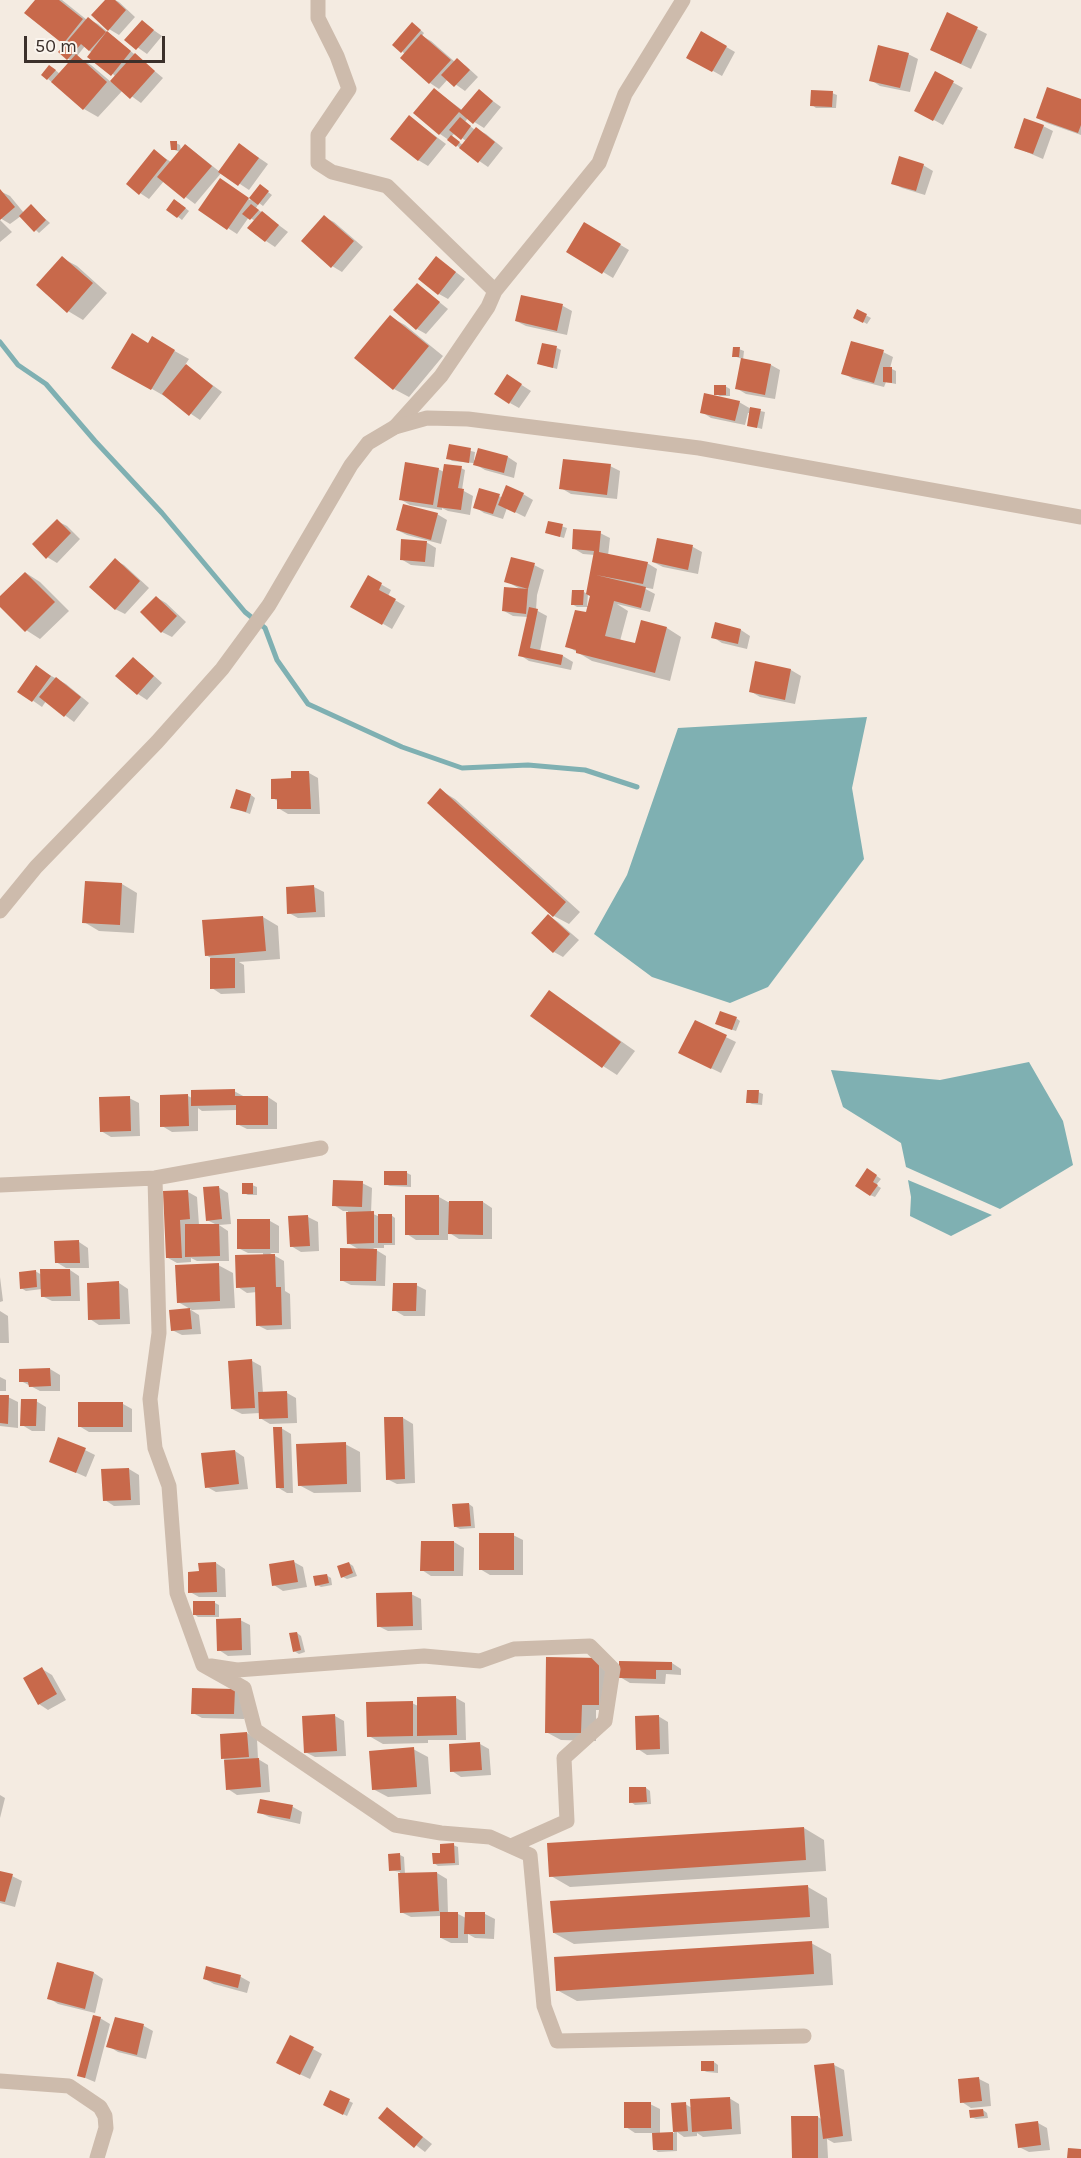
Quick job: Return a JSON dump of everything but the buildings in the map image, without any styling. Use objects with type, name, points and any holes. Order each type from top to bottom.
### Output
[{"type":"street","points":[[318,0],[318,18],[337,56],[349,89],[318,135],[318,162],[332,172],[387,186],[495,291]]},
{"type":"street","points":[[395,427],[441,376],[488,307],[495,291],[599,162],[625,94],[683,0]]},
{"type":"street","points":[[0,911],[36,867],[195,700],[252,629],[268,605],[351,465],[368,443],[395,427],[427,418],[468,419],[699,448],[1081,517]]},
{"type":"street","points":[[0,1185],[155,1178],[321,1149]]},
{"type":"street","points":[[155,1178],[159,1333],[150,1400],[155,1448],[169,1486],[177,1593],[202,1665],[244,1688],[255,1730],[395,1825],[441,1833],[490,1837],[530,1855],[544,2006],[557,2041],[804,2036]]},
{"type":"street","points":[[202,1665],[237,1670],[424,1656],[480,1661],[514,1649],[590,1646],[613,1669],[605,1721],[564,1758],[567,1821],[511,1846]]},
{"type":"street","points":[[0,2081],[69,2086],[100,2107],[105,2116],[106,2128],[97,2158]]},
{"type":"water","points":[[867,717],[852,788],[864,859],[768,987],[730,1003],[652,977],[594,934],[627,875],[678,728]]},
{"type":"water","points":[[1029,1062],[1063,1121],[1073,1165],[1000,1209],[906,1167],[901,1143],[843,1107],[831,1070],[940,1080]]},
{"type":"water","points":[[908,1180],[992,1215],[951,1236],[910,1216],[911,1197]]},
{"type":"waterway","points":[[0,342],[18,365],[46,384],[162,513],[245,612],[265,628],[277,660],[308,704],[402,747],[462,768],[528,765],[585,770],[637,787]]}]
